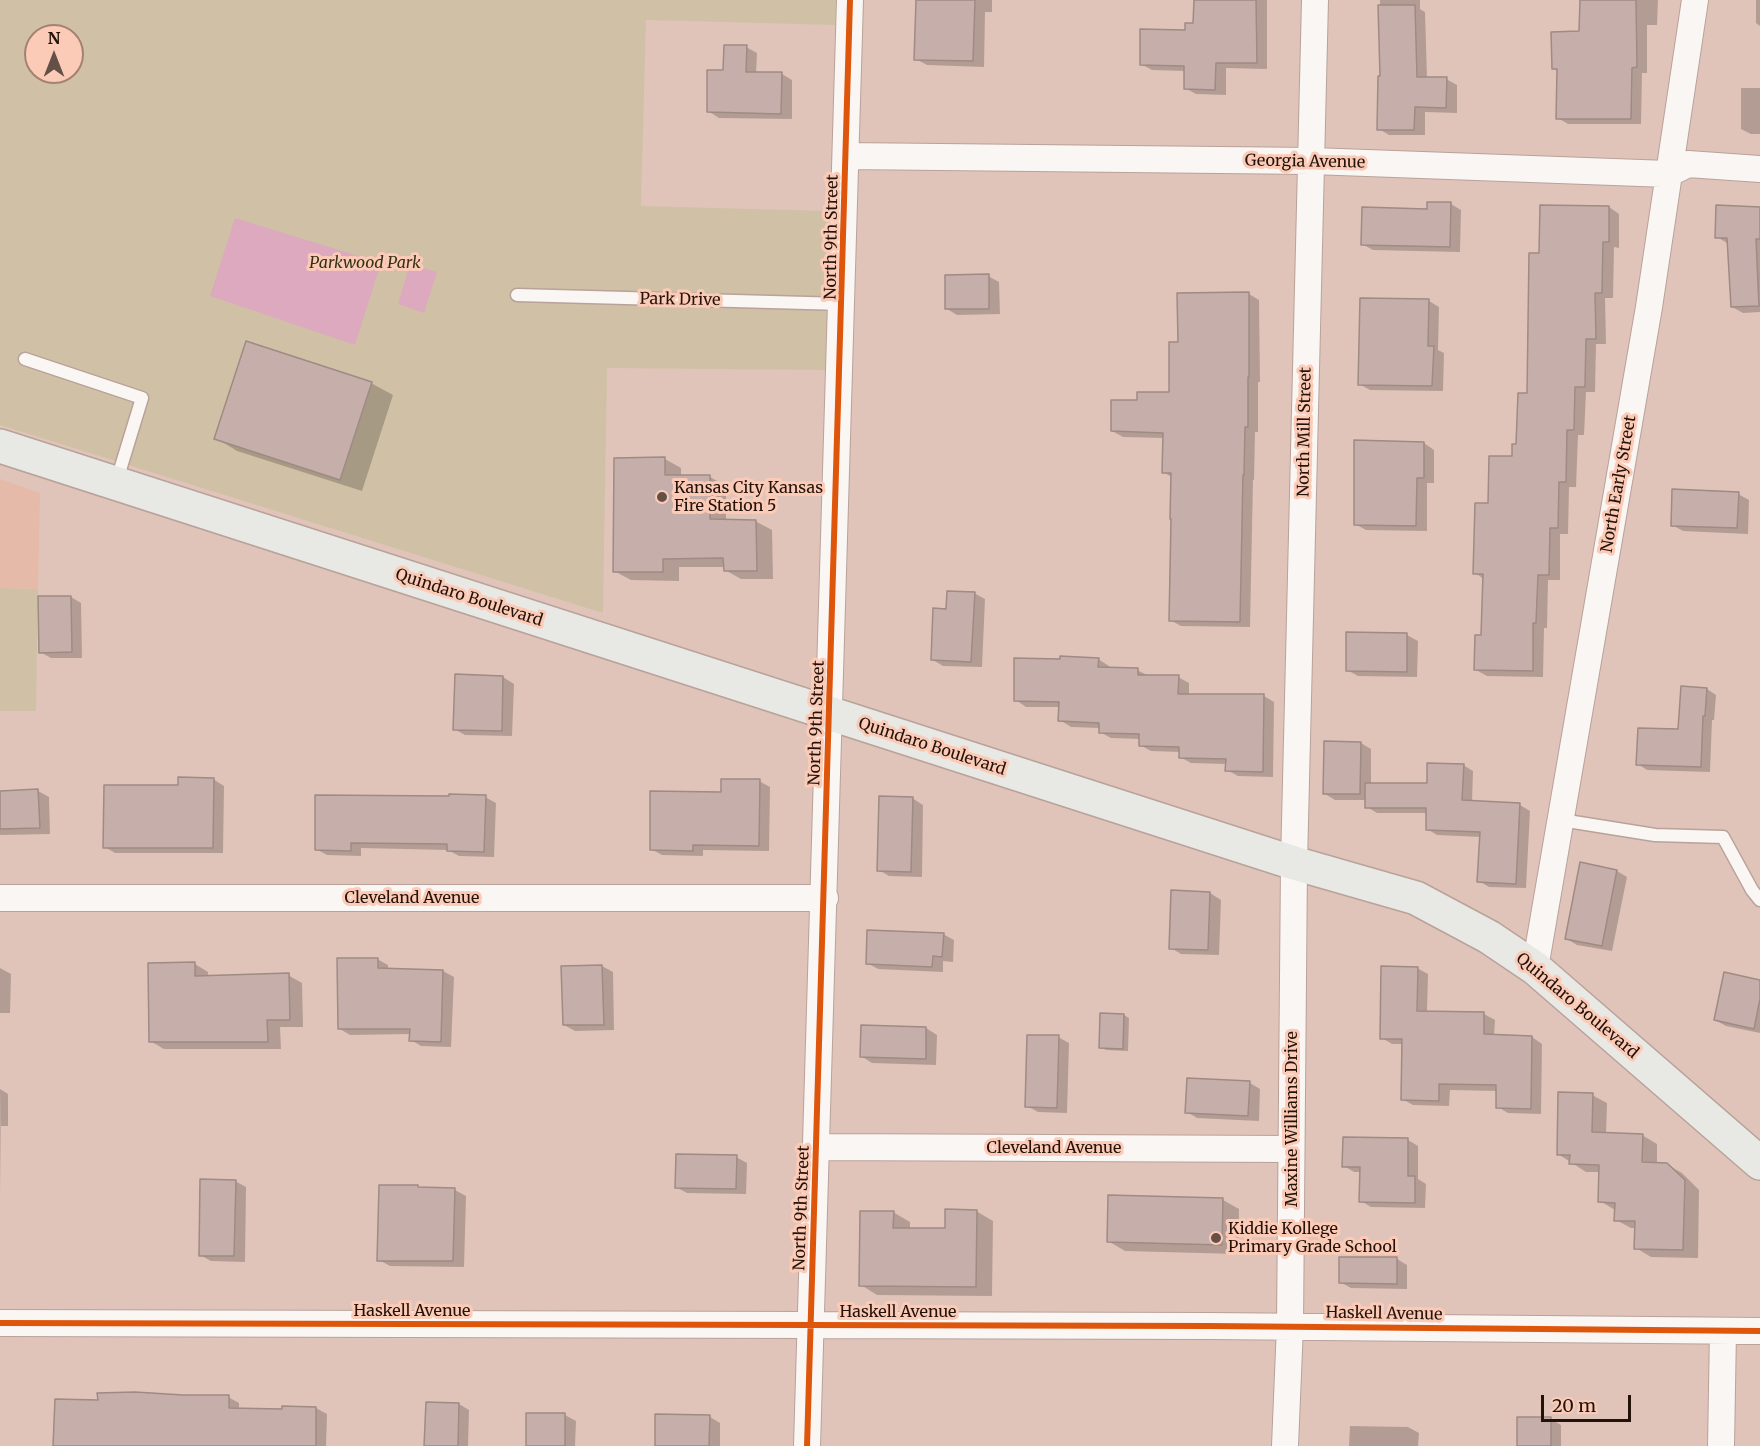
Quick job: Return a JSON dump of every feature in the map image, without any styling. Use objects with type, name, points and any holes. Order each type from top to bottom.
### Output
[{"type":"main road","name":"Quindaro Boulevard","points":[[0,446],[1294,863],[1416,898],[1489,937],[1535,968],[1760,1163]]},
{"type":"street","name":"North 9th Street","points":[[807,1446],[831,715],[850,0]]},
{"type":"street","name":"North Mill Street","points":[[1294,863],[1315,0]]},
{"type":"street","name":"North Early Street","points":[[1535,968],[1649,307],[1695,0]]},
{"type":"street","name":"Georgia Avenue","points":[[847,156],[1311,161],[1668,174],[1688,164],[1760,169]]},
{"type":"street","name":"Maxine Williams Drive","points":[[1285,1446],[1290,1326],[1294,863]]},
{"type":"street","name":"Cleveland Avenue","points":[[0,898],[825,898]]},
{"type":"street","name":"Cleveland Avenue","points":[[818,1147],[1291,1149]]},
{"type":"street","name":"Haskell Avenue","points":[[0,1323],[1290,1326],[1760,1331]]},
{"type":"street","points":[[1721,1446],[1723,1331]]},
{"type":"lane","name":"Park Drive","points":[[517,296],[843,304]]},
{"type":"lane","points":[[25,359],[142,398],[116,484]]},
{"type":"lane","points":[[1561,820],[1655,835],[1723,837],[1752,890],[1760,900]]},
{"type":"shaded area","points":[[235,218],[381,263],[355,345],[210,296]]},
{"type":"shaded area","points":[[410,264],[437,272],[424,313],[398,304]]},
{"type":"shaded area","points":[[0,479],[40,493],[38,589],[0,588]]},
{"type":"green space","name":"Parkwood Park","points":[[0,0],[836,0],[835,25],[646,20],[641,206],[830,211],[826,370],[607,368],[603,613],[0,425]]},
{"type":"green space","points":[[0,588],[38,589],[36,711],[0,711]]},
{"type":"building","points":[[916,0],[975,0],[973,61],[914,60]]},
{"type":"building","points":[[1194,0],[1256,0],[1257,63],[1216,63],[1215,90],[1184,89],[1184,66],[1140,65],[1140,29],[1185,30],[1185,23],[1193,23]]},
{"type":"building","points":[[1580,0],[1636,0],[1637,67],[1632,68],[1631,119],[1556,119],[1557,69],[1552,69],[1551,32],[1579,31]]},
{"type":"building","points":[[1378,5],[1415,5],[1417,77],[1447,77],[1446,108],[1415,107],[1414,130],[1377,130],[1378,76],[1380,76]]},
{"type":"building","points":[[724,45],[747,45],[746,72],[782,72],[781,114],[707,112],[707,70],[723,70]]},
{"type":"building","points":[[1427,202],[1451,202],[1450,247],[1361,245],[1362,207],[1427,209]]},
{"type":"building","points":[[1540,205],[1609,206],[1609,242],[1603,242],[1602,293],[1595,293],[1596,339],[1586,339],[1585,387],[1575,387],[1574,430],[1567,430],[1566,482],[1559,482],[1558,528],[1550,528],[1549,575],[1538,575],[1536,623],[1533,623],[1533,671],[1474,670],[1475,635],[1481,635],[1483,574],[1473,574],[1475,503],[1488,503],[1489,456],[1512,456],[1512,444],[1516,444],[1518,393],[1527,393],[1529,253],[1539,253]]},
{"type":"building","points":[[1716,205],[1760,207],[1760,239],[1756,239],[1759,306],[1731,307],[1727,238],[1715,238]]},
{"type":"building","points":[[989,274],[989,309],[945,309],[945,275]]},
{"type":"building","points":[[1249,292],[1248,427],[1245,427],[1243,475],[1240,622],[1169,621],[1171,473],[1162,473],[1163,433],[1111,431],[1111,400],[1137,400],[1137,392],[1169,392],[1169,342],[1178,342],[1177,293]]},
{"type":"building","points":[[1360,298],[1429,299],[1428,346],[1434,346],[1432,386],[1358,385]]},
{"type":"building","points":[[246,341],[372,382],[340,480],[214,439]]},
{"type":"building","points":[[1354,440],[1424,442],[1424,478],[1417,478],[1416,526],[1354,525]]},
{"type":"building","name":"Kansas City Kansas Fire Station 5","points":[[665,457],[665,475],[710,475],[710,519],[756,520],[757,571],[724,571],[723,558],[663,559],[663,572],[613,572],[614,458]]},
{"type":"building","points":[[1672,489],[1739,492],[1737,528],[1671,526]]},
{"type":"building","points":[[947,591],[975,592],[971,662],[931,660],[933,608],[946,609]]},
{"type":"building","points":[[38,596],[71,596],[72,652],[39,653]]},
{"type":"building","points":[[1346,632],[1407,633],[1407,672],[1346,671]]},
{"type":"building","points":[[1060,656],[1099,658],[1098,667],[1138,668],[1138,675],[1179,675],[1178,694],[1264,694],[1263,772],[1225,771],[1226,759],[1179,758],[1179,747],[1139,746],[1139,734],[1099,733],[1099,723],[1058,721],[1059,702],[1014,701],[1014,658],[1060,659]]},
{"type":"building","points":[[455,674],[503,676],[502,731],[453,730]]},
{"type":"building","points":[[1681,686],[1707,688],[1705,716],[1703,716],[1701,767],[1636,765],[1638,728],[1678,729]]},
{"type":"building","points":[[1324,741],[1361,742],[1360,794],[1323,794]]},
{"type":"building","points":[[1427,763],[1464,764],[1462,800],[1520,803],[1516,884],[1477,882],[1480,832],[1426,830],[1426,808],[1365,808],[1365,783],[1427,783]]},
{"type":"building","points":[[178,777],[214,778],[213,848],[103,848],[104,785],[178,785]]},
{"type":"building","points":[[721,779],[760,779],[759,846],[693,845],[693,851],[650,850],[650,791],[721,792]]},
{"type":"building","points":[[38,789],[40,828],[0,829],[0,791]]},
{"type":"building","points":[[449,794],[486,795],[484,852],[447,851],[447,844],[351,843],[351,851],[315,850],[315,795],[449,796]]},
{"type":"building","points":[[879,796],[913,797],[911,872],[877,871]]},
{"type":"building","points":[[1580,862],[1617,870],[1602,946],[1565,939]]},
{"type":"building","points":[[1171,890],[1210,892],[1208,950],[1169,949]]},
{"type":"building","points":[[867,930],[944,933],[942,957],[933,956],[932,967],[866,964]]},
{"type":"building","points":[[337,958],[378,958],[378,968],[443,970],[441,1042],[409,1041],[410,1029],[338,1029]]},
{"type":"building","points":[[195,962],[195,976],[289,973],[290,1020],[267,1020],[268,1042],[149,1042],[148,963]]},
{"type":"building","points":[[602,965],[604,1025],[563,1025],[561,966]]},
{"type":"building","points":[[1381,966],[1418,967],[1417,1011],[1484,1012],[1484,1034],[1532,1036],[1531,1109],[1496,1108],[1496,1085],[1439,1084],[1439,1101],[1401,1100],[1402,1039],[1380,1039]]},
{"type":"building","points":[[1724,972],[1760,980],[1760,999],[1754,1029],[1714,1020]]},
{"type":"building","points":[[1100,1013],[1124,1014],[1123,1049],[1099,1048]]},
{"type":"building","points":[[861,1025],[926,1027],[926,1059],[860,1057]]},
{"type":"building","points":[[1027,1035],[1059,1035],[1057,1108],[1025,1107]]},
{"type":"building","points":[[1187,1078],[1250,1081],[1248,1116],[1185,1113]]},
{"type":"building","points":[[1558,1092],[1593,1093],[1592,1132],[1643,1134],[1642,1162],[1667,1163],[1685,1180],[1683,1250],[1634,1249],[1635,1221],[1614,1221],[1615,1203],[1598,1202],[1599,1165],[1569,1164],[1570,1155],[1557,1155]]},
{"type":"building","points":[[1343,1137],[1408,1138],[1408,1176],[1415,1176],[1415,1203],[1359,1202],[1360,1167],[1342,1167]]},
{"type":"building","points":[[676,1154],[737,1155],[736,1189],[675,1188]]},
{"type":"building","points":[[200,1179],[236,1180],[234,1256],[199,1256]]},
{"type":"building","points":[[379,1185],[455,1188],[453,1261],[377,1261]]},
{"type":"building","points":[[1108,1195],[1223,1198],[1222,1245],[1107,1242]]},
{"type":"building","points":[[945,1209],[977,1210],[976,1287],[859,1286],[860,1211],[894,1211],[893,1228],[945,1228]]},
{"type":"building","points":[[1339,1257],[1397,1257],[1397,1284],[1339,1283]]},
{"type":"building","points":[[97,1393],[229,1395],[229,1408],[316,1407],[316,1446],[53,1446],[55,1399],[98,1400]]},
{"type":"building","points":[[426,1402],[459,1403],[458,1446],[424,1446]]},
{"type":"building","points":[[526,1413],[565,1413],[565,1446],[526,1446]]},
{"type":"building","points":[[655,1414],[710,1415],[709,1446],[655,1446]]},
{"type":"building","points":[[1517,1417],[1551,1417],[1551,1446],[1517,1446]]},
{"type":"cycle path","points":[[807,1446],[832,723],[850,0]]},
{"type":"cycle path","points":[[0,1323],[1209,1326],[1760,1331]]},
{"type":"place","name":"Kansas City Kansas Fire Station 5","points":[[662,497]]},
{"type":"place","name":"Kiddie Kollege Primary Grade School","points":[[1216,1238]]}]
